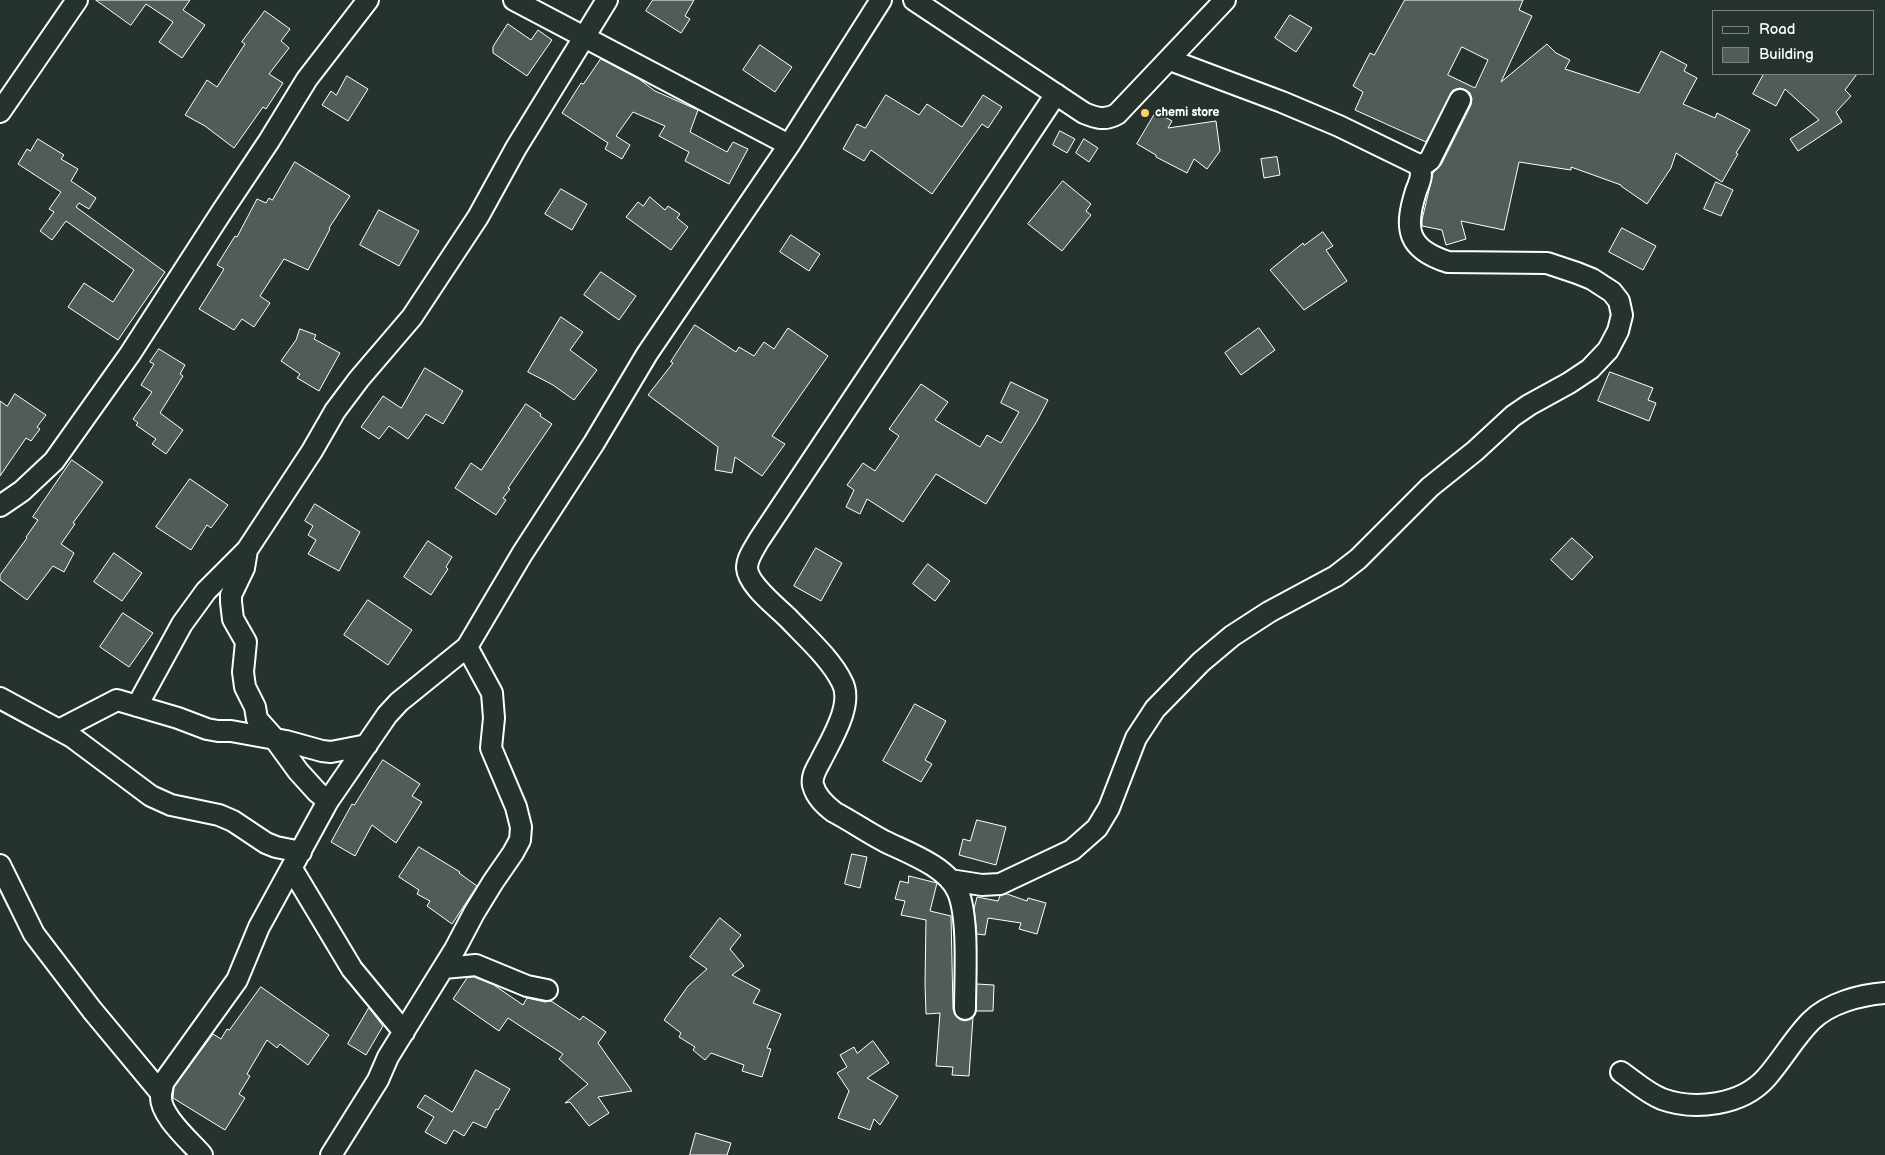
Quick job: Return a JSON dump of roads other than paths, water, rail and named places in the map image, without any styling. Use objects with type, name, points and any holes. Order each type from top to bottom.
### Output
[{"type":"street","points":[[0,112],[77,0]]},
{"type":"street","points":[[0,506],[22,491],[54,461],[135,347],[308,79],[368,0]]},
{"type":"street","points":[[514,0],[788,145]]},
{"type":"street","points":[[137,706],[182,624],[206,591],[247,550],[335,412],[359,379],[412,316],[451,258],[478,217],[516,148],[607,0]]},
{"type":"street","points":[[202,1155],[174,1124],[166,1112],[160,1096],[163,1083],[236,980],[259,927],[297,861],[328,801],[387,715],[399,702],[467,647],[522,554],[594,443],[647,354],[788,145],[881,0]]},
{"type":"street","points":[[914,0],[1084,113],[1099,119],[1112,117],[1117,114],[1225,0]]},
{"type":"street","points":[[950,880],[982,885],[1000,884],[1072,850],[1097,828],[1108,808],[1136,738],[1155,709],[1201,662],[1232,636],[1269,612],[1336,576],[1358,560],[1430,486],[1513,416],[1590,369],[1608,350],[1618,331],[1622,315],[1619,301],[1612,292],[1592,279],[1547,263],[1448,262],[1422,251],[1410,228],[1412,206],[1422,175],[1419,165],[1404,156],[1331,122],[1170,60]]},
{"type":"street","points":[[965,1009],[964,930],[962,906],[958,890],[935,867],[834,812],[824,804],[817,794],[814,786],[814,775],[837,727],[845,701],[846,689],[832,666],[756,586],[747,568],[749,558],[759,540],[1056,94]]},
{"type":"street","points":[[1419,165],[1430,160],[1460,100]]},
{"type":"street","points":[[247,550],[244,568],[231,595],[233,619],[246,642],[243,672],[245,687],[255,707],[257,719],[274,738],[298,772],[328,801]]},
{"type":"street","points":[[331,1155],[378,1080],[388,1057],[444,968],[478,905],[492,882],[514,854],[521,834],[516,807],[491,748],[494,718],[492,693],[467,647]]},
{"type":"street","points":[[0,698],[59,730],[110,765],[150,796],[171,805],[219,815],[233,821],[297,861],[352,969],[404,1032]]},
{"type":"street","points":[[59,730],[116,700],[178,718],[207,729],[274,738],[316,750],[331,752],[367,744]]},
{"type":"street","points":[[0,865],[34,934],[92,1010],[161,1093]]},
{"type":"street","points":[[444,968],[476,965],[527,986],[547,990]]},
{"type":"street","points":[[1621,1072],[1644,1089],[1663,1099],[1699,1105],[1720,1103],[1737,1097],[1757,1086],[1766,1078],[1811,1021],[1825,1010],[1837,1004],[1872,994],[1885,993]]},
{"type":"place","name":"chemi store","points":[[1145,113]]}]
